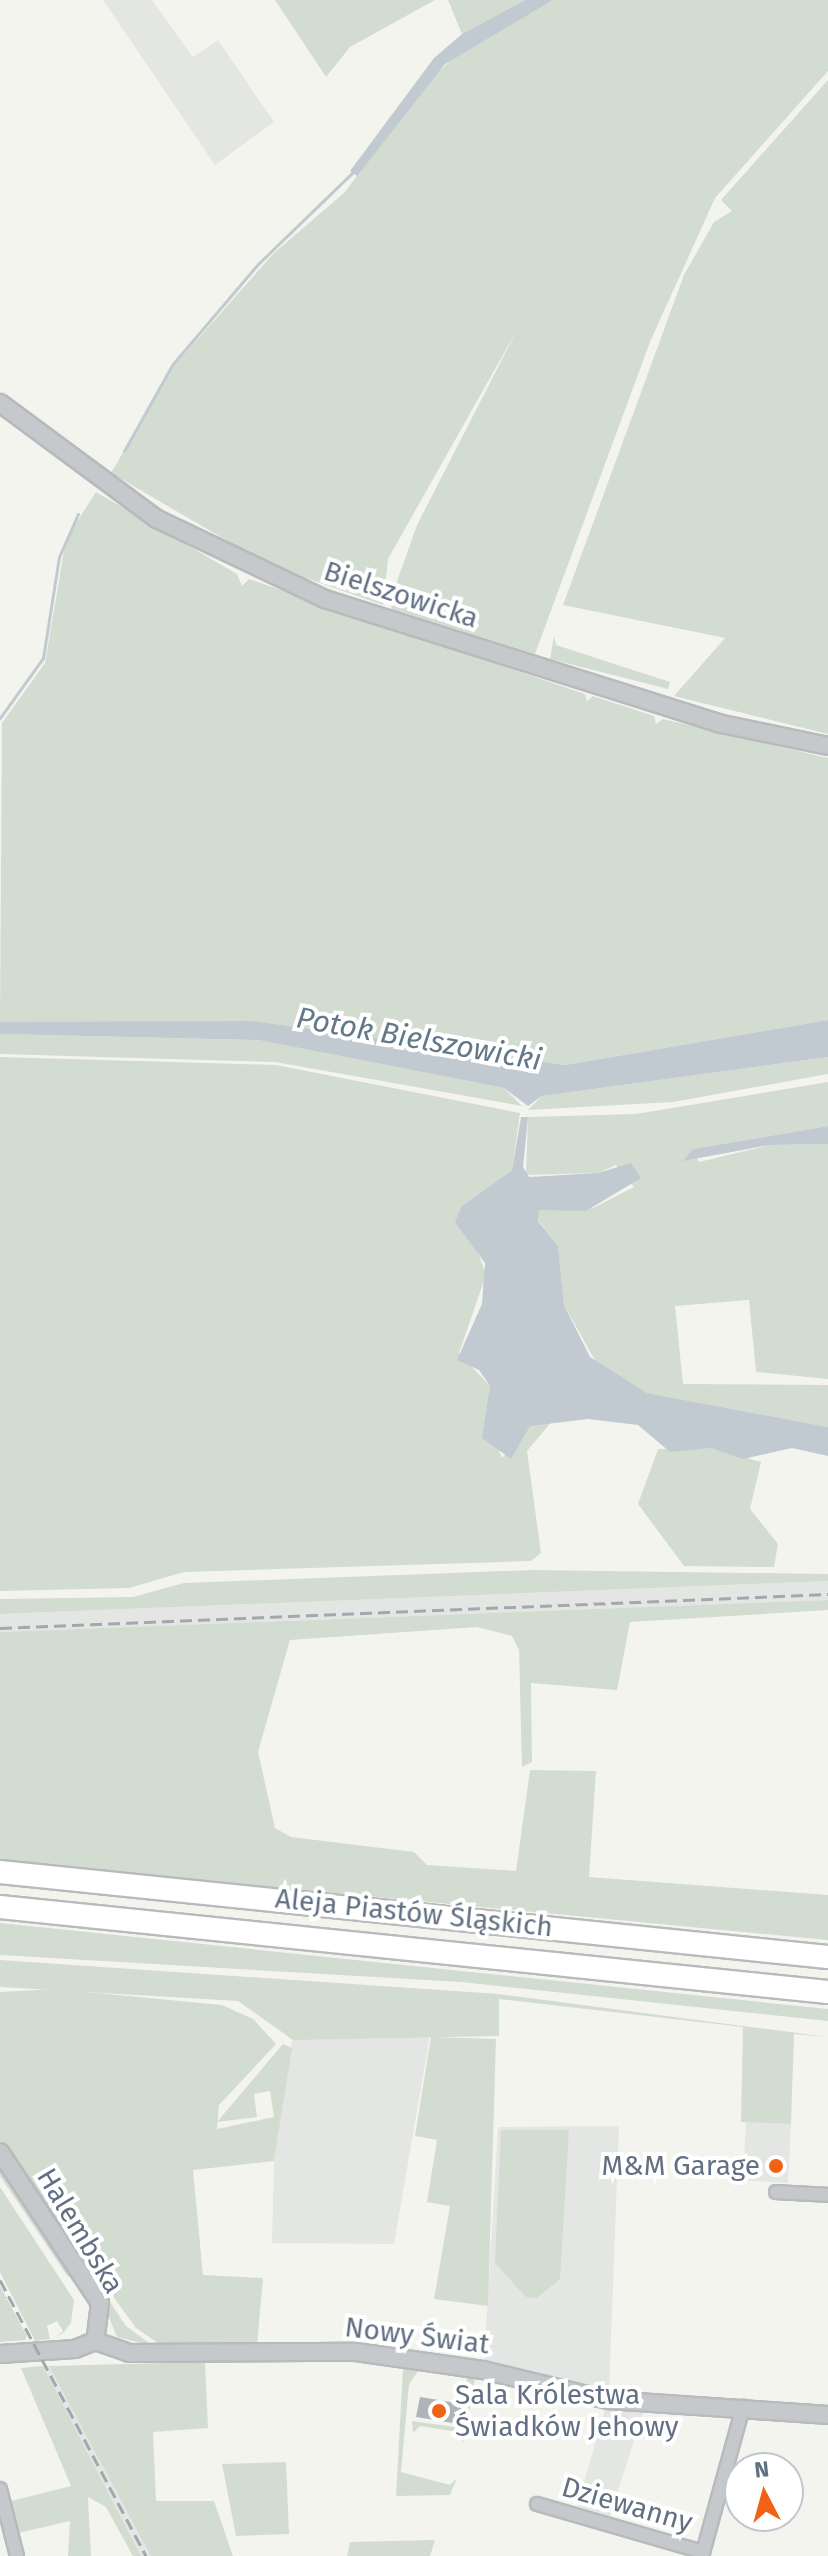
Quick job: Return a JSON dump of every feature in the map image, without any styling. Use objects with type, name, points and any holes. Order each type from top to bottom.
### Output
[{"type":"highway","name":"Aleja Piastów Śląskich","points":[[0,1872],[828,1957]]},
{"type":"highway","name":"Aleja Piastów Śląskich","points":[[0,1907],[828,1992]]},
{"type":"street","name":"Bielszowicka","points":[[0,403],[119,496],[299,588],[722,724],[828,746]]},
{"type":"street","name":"Halembska","points":[[0,2152],[100,2303],[95,2341]]},
{"type":"street","points":[[776,2192],[828,2195]]},
{"type":"street","points":[[0,2354],[64,2351],[95,2341]]},
{"type":"street","name":"Nowy Świat","points":[[95,2341],[129,2353],[356,2352],[483,2370],[608,2400],[828,2415]]},
{"type":"street","points":[[703,2554],[743,2407]]},
{"type":"street","points":[[0,2489],[17,2556]]},
{"type":"street","name":"Dziewanny","points":[[537,2504],[703,2554]]},
{"type":"shaded area","points":[[103,0],[152,0],[193,57],[218,40],[274,122],[215,165]]},
{"type":"shaded area","points":[[275,0],[435,0],[350,47],[326,77]]},
{"type":"shaded area","points":[[448,0],[525,0],[462,34]]},
{"type":"shaded area","points":[[525,0],[553,0],[445,64],[357,176],[350,171],[434,58],[462,34]]},
{"type":"shaded area","points":[[553,0],[828,0],[828,71],[715,198],[650,342],[535,654],[392,609],[390,601],[417,525],[517,330],[388,559],[383,605],[269,565],[111,473],[172,368],[274,253],[345,192],[420,90],[462,49]]},
{"type":"shaded area","points":[[828,80],[828,734],[674,696],[725,638],[563,605],[684,275],[714,222],[732,211],[721,200]]},
{"type":"shaded area","points":[[96,492],[237,574],[242,586],[249,579],[585,694],[587,701],[593,696],[654,716],[656,724],[663,719],[828,758],[828,1020],[565,1065],[321,1032],[0,1022],[2,723],[45,663],[66,539]]},
{"type":"shaded area","points":[[554,636],[556,645],[670,682],[668,689],[550,659]]},
{"type":"shaded area","points":[[828,1020],[828,1057],[542,1096],[528,1106],[504,1088],[258,1040],[0,1034],[0,1022],[252,1021],[565,1065]]},
{"type":"shaded area","points":[[0,1034],[258,1040],[504,1088],[522,1106],[275,1062],[0,1054]]},
{"type":"shaded area","points":[[0,1057],[276,1065],[520,1113],[512,1170],[462,1206],[486,1275],[459,1353],[490,1386],[486,1420],[502,1458],[530,1426],[553,1420],[527,1451],[541,1553],[531,1561],[184,1572],[129,1588],[0,1591]]},
{"type":"shaded area","points":[[828,1057],[828,1074],[673,1102],[528,1110],[542,1096]]},
{"type":"shaded area","points":[[828,1082],[828,1126],[693,1149],[699,1162],[770,1145],[828,1144],[828,1379],[756,1372],[749,1300],[675,1306],[683,1384],[828,1385],[828,1427],[647,1393],[597,1364],[564,1305],[558,1246],[538,1220],[539,1210],[593,1208],[634,1187],[616,1165],[598,1173],[526,1175],[528,1117],[636,1114]]},
{"type":"shaded area","points":[[521,1117],[528,1117],[523,1167],[529,1177],[598,1173],[631,1163],[641,1178],[586,1211],[539,1210],[538,1221],[558,1246],[564,1305],[590,1357],[647,1393],[828,1427],[828,1456],[792,1448],[743,1459],[711,1448],[670,1452],[638,1425],[588,1419],[530,1426],[511,1459],[482,1438],[490,1386],[479,1370],[457,1360],[482,1304],[485,1263],[455,1222],[462,1206],[512,1170]]},
{"type":"shaded area","points":[[828,1126],[828,1144],[770,1145],[683,1161],[693,1149]]},
{"type":"shaded area","points":[[711,1448],[761,1462],[750,1509],[778,1544],[774,1567],[684,1566],[638,1504],[658,1449]]},
{"type":"shaded area","points":[[532,1570],[828,1574],[828,1581],[0,1614],[0,1599],[133,1597],[184,1583]]},
{"type":"shaded area","points":[[828,1581],[828,1600],[0,1632],[0,1614]]},
{"type":"shaded area","points":[[828,1600],[828,1610],[630,1622],[617,1690],[531,1683],[532,1762],[522,1767],[519,1650],[512,1636],[477,1627],[290,1640],[258,1752],[275,1828],[291,1837],[414,1852],[427,1865],[516,1871],[530,1770],[596,1771],[589,1877],[828,1895],[828,1940],[0,1861],[0,1632]]},
{"type":"shaded area","points":[[0,1923],[828,2009],[828,2021],[461,1982],[0,1955]]},
{"type":"shaded area","points":[[0,1960],[499,1994],[828,2037],[794,2034],[791,2124],[741,2122],[743,2027],[499,1999],[499,2036],[293,2040],[238,2001],[0,1987]]},
{"type":"shaded area","points":[[55,1989],[222,2005],[253,2019],[276,2044],[219,2105],[218,2121],[283,2044],[292,2048],[274,2161],[193,2170],[203,2275],[263,2278],[257,2345],[164,2347],[136,2328],[0,2141],[0,1992]],"holes":[[[270,2091],[274,2117],[217,2129],[218,2122],[257,2117],[254,2094]]]},
{"type":"shaded area","points":[[430,2035],[394,2244],[272,2243],[274,2161],[293,2036]]},
{"type":"shaded area","points":[[431,2037],[496,2039],[488,2306],[434,2299],[450,2206],[427,2202],[437,2140],[415,2136]]},
{"type":"shaded area","points":[[746,2122],[791,2124],[788,2183],[743,2180]]},
{"type":"shaded area","points":[[619,2126],[609,2393],[484,2362],[498,2127]]},
{"type":"shaded area","points":[[501,2130],[569,2130],[560,2279],[537,2298],[526,2297],[495,2263]]},
{"type":"shaded area","points":[[0,2162],[74,2274],[68,2277],[0,2176]]},
{"type":"shaded area","points":[[0,2187],[74,2300],[71,2323],[63,2333],[56,2337],[63,2331],[57,2321],[47,2326],[50,2339],[35,2341],[0,2272]]},
{"type":"shaded area","points":[[92,2275],[126,2326],[153,2346],[117,2337]]},
{"type":"shaded area","points":[[0,2286],[27,2336],[25,2340],[0,2342]]},
{"type":"shaded area","points":[[205,2362],[208,2428],[153,2432],[156,2501],[214,2501],[233,2556],[151,2556],[49,2366]]},
{"type":"shaded area","points":[[43,2366],[52,2366],[152,2556],[141,2556]]},
{"type":"shaded area","points":[[43,2366],[141,2556],[133,2556],[106,2507],[88,2497],[91,2556],[68,2556],[70,2521],[14,2534],[7,2502],[71,2486],[21,2368]]},
{"type":"shaded area","points":[[403,2369],[419,2370],[409,2384],[401,2472],[450,2485],[457,2478],[450,2495],[396,2496]]},
{"type":"shaded area","points":[[467,2377],[475,2378],[464,2442],[458,2432],[420,2426],[413,2433],[412,2421],[462,2428]]},
{"type":"shaded area","points":[[605,2410],[643,2412],[610,2516],[577,2506]]},
{"type":"shaded area","points":[[286,2462],[289,2534],[236,2536],[222,2464]]},
{"type":"shaded area","points":[[435,2540],[430,2556],[347,2556],[350,2542]]},
{"type":"building","name":"Sala Królestwa Świadków Jehowy","points":[[420,2397],[463,2404],[459,2424],[416,2417]]},
{"type":"waterway","points":[[124,451],[172,365],[258,264],[355,170]]},
{"type":"waterway","points":[[0,718],[43,658],[59,557],[78,514]]},
{"type":"railway","points":[[0,1628],[828,1594]]},
{"type":"railway","points":[[0,2280],[146,2556]]},
{"type":"place","name":"M&M Garage","points":[[776,2166]]},
{"type":"place","name":"Sala Królestwa Świadków Jehowy","points":[[439,2411]]},
{"type":"water label","name":"Potok Bielszowicki","points":[[419,1039]]}]
